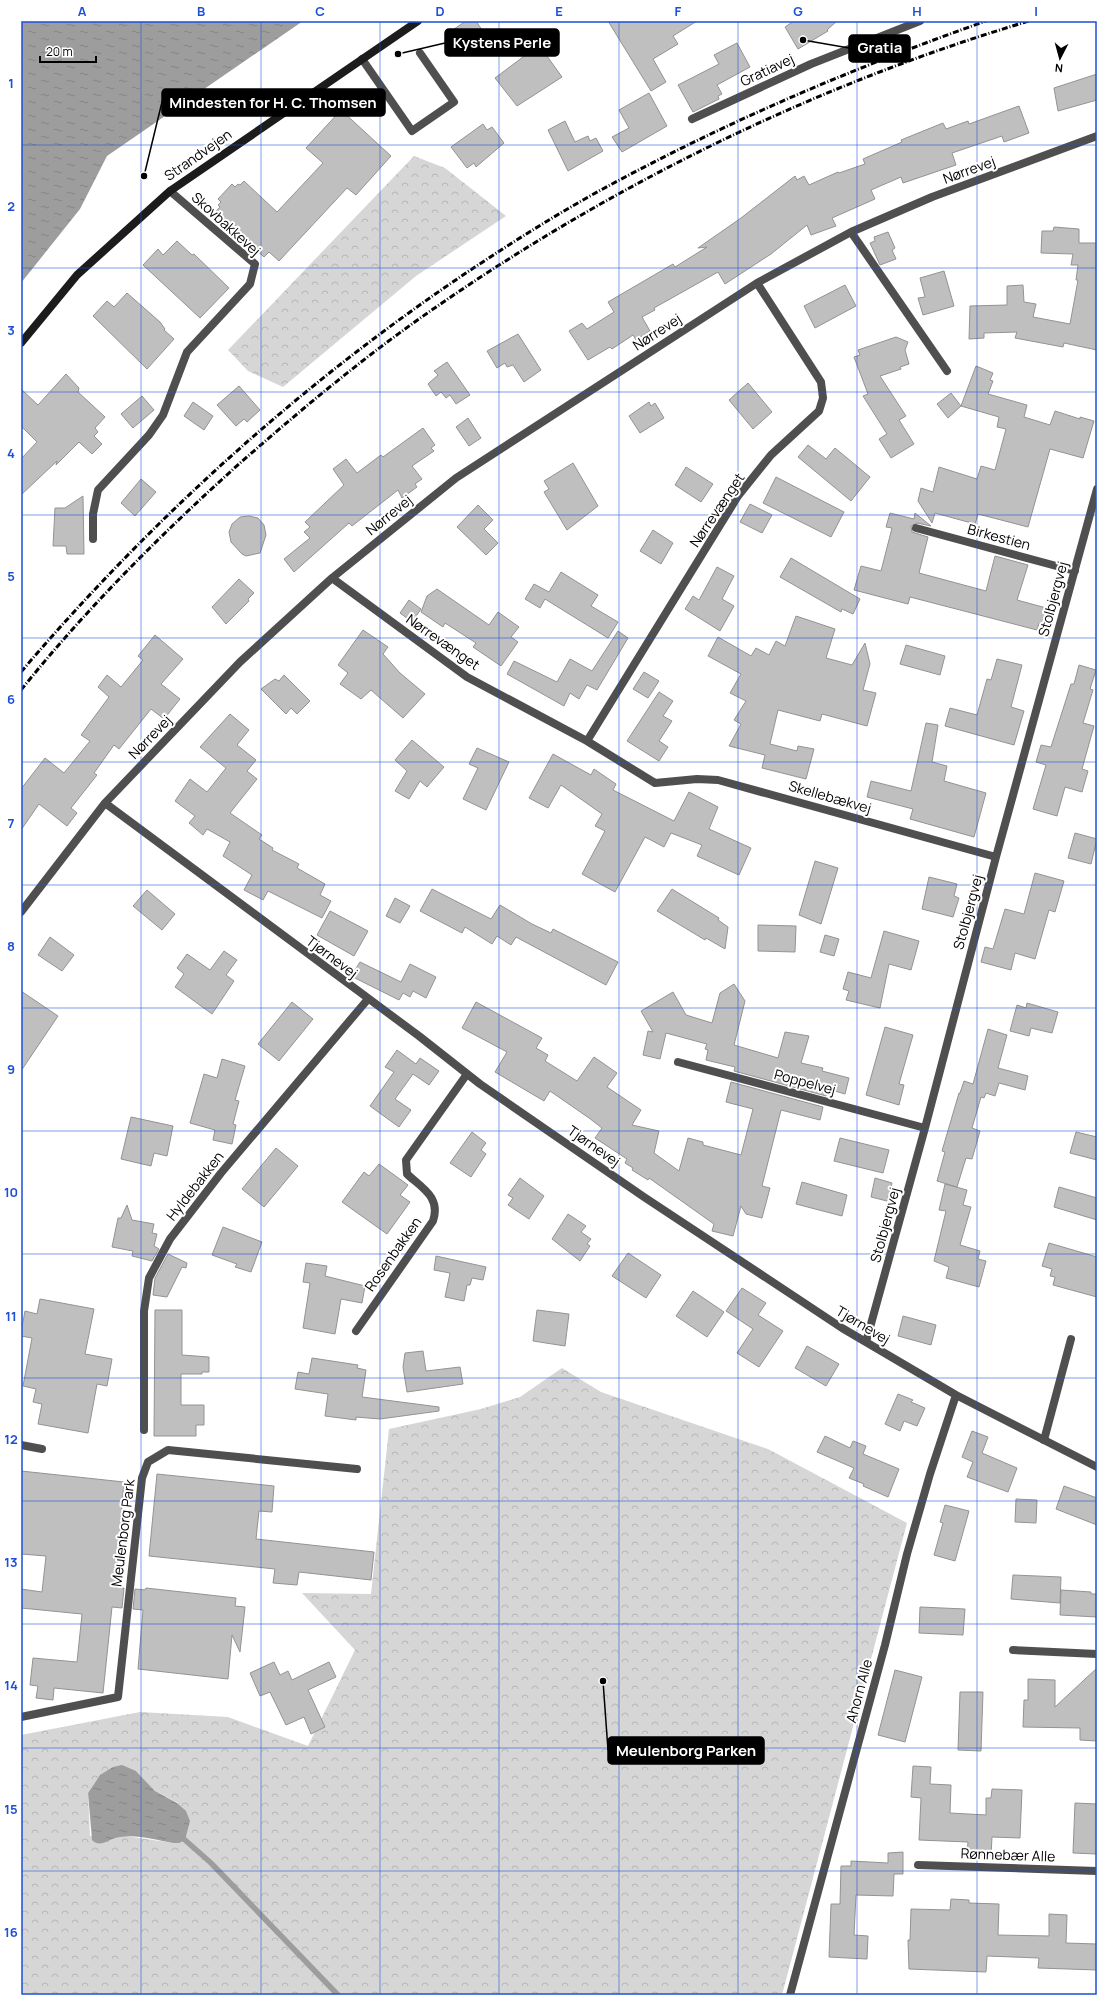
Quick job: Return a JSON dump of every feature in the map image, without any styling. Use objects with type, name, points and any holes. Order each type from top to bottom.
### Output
[{"type":"main road","name":"Strandvejen","points":[[21,343],[77,275],[170,191],[418,21]]},
{"type":"street","name":"Gratiavej","points":[[692,119],[811,64],[920,21]]},
{"type":"street","points":[[362,59],[412,130],[454,102],[420,53]]},
{"type":"street","name":"Nørrevej","points":[[21,912],[105,803],[240,662],[332,578],[456,478],[756,283],[851,232],[932,197],[1097,136]]},
{"type":"street","name":"Skovbakkevej","points":[[93,538],[92,514],[98,490],[149,435],[160,420],[187,352],[250,284],[255,264],[170,191]]},
{"type":"street","points":[[851,232],[947,371]]},
{"type":"street","name":"Nørrevænget","points":[[587,741],[738,496],[771,455],[819,411],[823,398],[821,382],[756,283]]},
{"type":"street","name":"Stolbjergvej","points":[[866,1342],[925,1128],[996,857],[1097,489]]},
{"type":"street","name":"Birkestien","points":[[916,528],[1074,571]]},
{"type":"street","name":"Nørrevænget","points":[[332,578],[468,677],[587,741],[655,783]]},
{"type":"street","name":"Skellebækvej","points":[[655,783],[697,779],[718,780],[996,857]]},
{"type":"street","name":"Tjørnevej","points":[[105,803],[368,1000],[419,1036],[466,1074],[644,1197],[842,1328],[956,1395],[1097,1467]]},
{"type":"street","name":"Hyldebakken","points":[[144,1430],[144,1311],[149,1278],[170,1239],[221,1173],[368,1000]]},
{"type":"street","name":"Poppelvej","points":[[678,1062],[925,1128]]},
{"type":"street","name":"Rosenbakken","points":[[356,1331],[433,1221],[436,1211],[433,1198],[407,1174],[406,1160],[466,1074]]},
{"type":"street","points":[[1044,1440],[1071,1339]]},
{"type":"street","name":"Ahorn Alle","points":[[790,1995],[885,1645],[907,1554],[930,1474],[956,1395]]},
{"type":"street","points":[[21,1445],[42,1449]]},
{"type":"street","name":"Meulenborg Park","points":[[21,1717],[118,1697],[137,1517],[142,1478],[148,1462],[168,1450],[357,1469]]},
{"type":"street","points":[[1013,1650],[1097,1654]]},
{"type":"street","name":"Rønnebær Alle","points":[[918,1865],[1097,1871]]},
{"type":"green space","points":[[414,156],[445,168],[506,216],[416,276],[283,387],[248,371],[228,350]]},
{"type":"green space","points":[[562,1368],[601,1392],[768,1449],[907,1523],[782,1995],[21,1995],[21,1735],[140,1712],[228,1717],[308,1746],[355,1650],[302,1593],[371,1594],[389,1429],[481,1409],[520,1397]],"holes":[[[136,1771],[155,1791],[178,1803],[173,1843],[126,1836],[90,1836],[88,1793],[100,1775]]]},
{"type":"water","points":[[21,21],[303,21],[107,156],[80,209],[21,283]]},
{"type":"water","points":[[122,1765],[136,1771],[155,1791],[177,1803],[186,1811],[190,1821],[185,1840],[179,1843],[173,1843],[126,1836],[102,1843],[92,1840],[88,1793],[100,1775],[113,1767]]},
{"type":"building","points":[[466,21],[476,21],[482,30],[457,47],[448,33]]},
{"type":"building","points":[[608,21],[697,21],[673,36],[678,44],[653,59],[666,82],[651,91]]},
{"type":"building","points":[[794,21],[837,21],[827,30],[828,31],[798,49],[785,27]]},
{"type":"building","points":[[737,43],[750,67],[717,85],[722,94],[718,96],[719,99],[693,112],[678,85],[719,64],[714,55]]},
{"type":"building","points":[[539,45],[562,77],[517,106],[495,78]]},
{"type":"building","points":[[1097,74],[1097,100],[1058,111],[1054,88]]},
{"type":"building","points":[[649,93],[667,126],[622,152],[612,137],[629,128],[619,110]]},
{"type":"building","points":[[1019,106],[1029,133],[1004,142],[1002,136],[952,153],[956,165],[903,183],[901,177],[871,190],[875,199],[832,218],[836,226],[811,235],[807,225],[771,254],[725,284],[718,272],[654,308],[655,310],[642,317],[650,331],[636,340],[633,335],[612,349],[610,347],[588,360],[569,331],[582,323],[587,329],[614,312],[608,302],[673,264],[675,267],[707,247],[698,248],[741,218],[795,176],[797,180],[804,176],[809,185],[838,172],[839,173],[865,164],[863,159],[902,142],[901,140],[943,123],[946,129],[968,121],[969,124]]},
{"type":"building","points":[[341,110],[391,156],[356,195],[347,188],[279,261],[269,252],[264,257],[215,212],[220,207],[218,205],[221,202],[218,199],[232,184],[235,187],[244,181],[277,212],[323,163],[306,148]]},
{"type":"building","points":[[565,121],[575,142],[588,136],[590,141],[596,138],[603,151],[568,171],[548,130]]},
{"type":"building","points":[[483,124],[487,130],[492,127],[504,143],[476,167],[474,163],[467,168],[451,147]]},
{"type":"building","points":[[1054,227],[1079,229],[1079,243],[1097,243],[1097,350],[1064,343],[1063,347],[1015,338],[1017,332],[984,333],[984,338],[969,339],[970,306],[1007,305],[1007,286],[1023,285],[1024,302],[1036,304],[1033,317],[1070,324],[1078,280],[1076,280],[1078,265],[1071,265],[1073,254],[1041,253],[1042,231],[1053,231]]},
{"type":"building","points":[[888,232],[895,248],[892,250],[896,259],[880,265],[870,243],[875,241],[874,237]]},
{"type":"building","points":[[177,241],[192,255],[194,254],[229,288],[200,318],[143,265],[158,249],[163,255]]},
{"type":"building","points":[[944,271],[954,306],[923,315],[918,298],[925,297],[920,278]]},
{"type":"building","points":[[845,285],[856,306],[815,328],[804,306]]},
{"type":"building","points":[[127,293],[160,322],[165,329],[164,330],[174,339],[147,369],[93,316],[107,301],[114,307]]},
{"type":"building","points":[[518,334],[541,370],[524,382],[513,365],[507,367],[505,363],[497,368],[487,351]]},
{"type":"building","points":[[896,337],[908,342],[905,350],[909,364],[900,367],[901,369],[880,376],[906,416],[899,420],[914,444],[891,458],[879,439],[887,434],[863,396],[868,394],[854,357],[860,355],[858,350]]},
{"type":"building","points":[[447,362],[470,395],[456,404],[450,395],[446,398],[441,392],[436,396],[428,384],[438,375],[434,371]]},
{"type":"building","points":[[976,366],[993,373],[990,380],[993,381],[988,394],[1027,405],[1024,417],[1050,425],[1055,411],[1080,419],[1080,417],[1094,421],[1083,458],[1050,449],[1028,527],[978,514],[975,524],[935,513],[932,523],[918,501],[921,488],[933,492],[939,467],[977,479],[981,466],[995,470],[1006,429],[997,427],[999,417],[961,406]]},
{"type":"building","points":[[66,374],[79,388],[78,392],[105,417],[95,428],[98,432],[94,436],[102,444],[92,454],[79,442],[56,465],[57,461],[21,495],[21,459],[37,442],[21,426],[21,389],[38,405]]},
{"type":"building","points":[[748,383],[772,412],[753,429],[729,400]]},
{"type":"building","points":[[239,386],[260,410],[247,422],[244,419],[236,426],[217,405]]},
{"type":"building","points":[[951,393],[961,406],[948,418],[937,404]]},
{"type":"building","points":[[142,396],[154,410],[133,428],[121,414]]},
{"type":"building","points":[[193,402],[213,416],[204,430],[184,416]]},
{"type":"building","points":[[649,402],[651,406],[655,403],[664,418],[640,433],[629,416]]},
{"type":"building","points":[[468,418],[481,438],[469,446],[456,427]]},
{"type":"building","points":[[423,428],[435,445],[431,448],[434,451],[412,466],[422,479],[415,484],[417,487],[402,498],[398,490],[352,526],[349,523],[294,572],[284,559],[310,538],[304,532],[310,527],[305,522],[344,485],[333,469],[346,459],[357,473],[381,455],[383,457]]},
{"type":"building","points":[[808,445],[826,459],[835,448],[870,477],[851,501],[798,457]]},
{"type":"building","points":[[573,463],[598,506],[567,530],[544,492],[549,489],[544,481]]},
{"type":"building","points":[[686,467],[713,484],[701,502],[675,485]]},
{"type":"building","points":[[776,477],[844,512],[831,537],[763,503]]},
{"type":"building","points":[[141,479],[156,492],[135,516],[121,503]]},
{"type":"building","points":[[83,496],[84,554],[67,554],[66,546],[53,546],[55,508],[65,508]]},
{"type":"building","points":[[750,504],[772,515],[762,533],[740,522]]},
{"type":"building","points":[[478,505],[493,520],[484,529],[498,543],[486,555],[457,527]]},
{"type":"building","points":[[890,513],[914,519],[915,513],[931,526],[917,523],[911,526],[912,532],[928,537],[919,573],[986,591],[995,556],[1028,565],[1017,600],[1050,609],[1046,625],[1039,623],[1037,630],[910,597],[908,604],[854,590],[861,566],[881,571],[892,528],[886,527]]},
{"type":"building","points":[[249,516],[258,518],[264,525],[266,535],[260,553],[246,556],[242,554],[231,542],[229,532],[232,524],[240,517]]},
{"type":"building","points":[[653,530],[673,543],[661,564],[640,551]]},
{"type":"building","points":[[791,558],[860,599],[853,614],[842,609],[841,612],[780,577]]},
{"type":"building","points":[[717,567],[734,576],[722,599],[734,606],[720,631],[685,609],[693,596],[699,600]]},
{"type":"building","points":[[561,572],[598,595],[591,606],[618,622],[608,638],[545,599],[540,608],[525,599],[534,584],[549,592]]},
{"type":"building","points":[[239,579],[254,593],[248,599],[249,601],[226,624],[212,607]]},
{"type":"building","points":[[437,589],[489,625],[498,612],[519,627],[511,637],[518,642],[501,666],[473,647],[476,643],[445,623],[443,627],[421,612],[427,596]]},
{"type":"building","points":[[409,600],[421,609],[412,622],[400,613]]},
{"type":"building","points":[[796,616],[835,629],[826,658],[852,665],[865,643],[870,664],[863,690],[876,693],[867,726],[822,714],[820,721],[778,710],[770,744],[797,751],[798,746],[814,749],[806,779],[762,768],[765,755],[729,746],[741,724],[734,720],[746,701],[730,693],[741,674],[708,656],[718,637],[751,656],[756,648],[769,655],[776,641],[785,646]]},
{"type":"building","points":[[363,630],[388,647],[383,654],[400,673],[425,694],[403,718],[371,690],[361,699],[340,684],[348,673],[338,665]]},
{"type":"building","points":[[618,631],[628,638],[597,690],[587,685],[579,699],[570,693],[564,706],[507,674],[514,661],[557,682],[570,659],[592,671]]},
{"type":"building","points":[[155,635],[183,659],[161,684],[180,699],[164,719],[151,709],[119,749],[114,745],[94,773],[97,775],[71,808],[77,813],[67,826],[39,804],[21,830],[21,789],[45,758],[64,773],[90,741],[81,735],[109,697],[98,687],[107,675],[121,687],[143,660],[138,656]]},
{"type":"building","points":[[906,645],[945,656],[940,675],[900,664]]},
{"type":"building","points":[[997,659],[1022,665],[1011,707],[1024,711],[1014,745],[945,726],[950,708],[977,715],[987,679],[991,680]]},
{"type":"building","points":[[1079,665],[1096,670],[1090,689],[1093,690],[1083,723],[1094,726],[1082,769],[1088,771],[1082,792],[1065,787],[1057,816],[1033,809],[1046,765],[1036,762],[1041,745],[1051,747],[1071,684],[1074,684]]},
{"type":"building","points":[[644,672],[659,681],[648,698],[633,689]]},
{"type":"building","points":[[284,675],[310,701],[297,714],[291,708],[286,714],[261,689],[275,679],[279,681]]},
{"type":"building","points":[[659,692],[673,701],[663,716],[672,721],[659,741],[668,747],[659,761],[627,741]]},
{"type":"building","points":[[230,714],[249,730],[237,745],[256,760],[247,771],[257,779],[230,813],[262,835],[259,839],[273,848],[272,850],[299,864],[297,868],[325,884],[320,895],[331,901],[322,918],[268,891],[263,900],[244,890],[252,875],[223,856],[230,842],[207,829],[203,835],[189,823],[195,816],[175,801],[190,779],[207,792],[226,768],[200,747]]},
{"type":"building","points":[[926,723],[938,725],[932,762],[947,766],[944,781],[986,793],[974,837],[910,819],[913,809],[867,797],[871,781],[911,791]]},
{"type":"building","points":[[412,740],[444,767],[427,787],[420,781],[409,799],[395,791],[407,771],[395,760]]},
{"type":"building","points":[[477,748],[509,762],[486,810],[463,799],[478,768],[469,764]]},
{"type":"building","points":[[553,754],[591,775],[594,769],[616,784],[613,790],[674,821],[689,792],[718,807],[709,829],[751,848],[739,875],[697,856],[702,845],[671,833],[664,847],[645,837],[615,892],[582,874],[605,831],[595,826],[602,814],[561,785],[548,808],[529,798]]},
{"type":"building","points":[[1075,833],[1097,839],[1091,864],[1068,858]]},
{"type":"building","points":[[815,861],[838,868],[821,924],[799,915]]},
{"type":"building","points":[[1035,873],[1064,881],[1055,912],[1049,910],[1035,959],[1015,953],[1011,970],[981,962],[985,947],[993,949],[1005,909],[1024,914]]},
{"type":"building","points":[[929,877],[957,884],[954,896],[959,898],[953,917],[922,909]]},
{"type":"building","points":[[432,889],[491,919],[500,905],[532,924],[551,933],[553,929],[618,962],[606,985],[516,937],[511,945],[497,936],[492,944],[465,927],[462,933],[420,911]]},
{"type":"building","points":[[672,889],[719,918],[718,920],[728,927],[725,949],[706,938],[705,940],[657,911]]},
{"type":"building","points":[[147,890],[175,914],[162,930],[133,906]]},
{"type":"building","points":[[395,898],[410,906],[400,923],[386,916]]},
{"type":"building","points":[[330,911],[368,931],[354,956],[317,935]]},
{"type":"building","points":[[758,925],[796,926],[795,952],[758,951]]},
{"type":"building","points":[[884,931],[919,941],[911,970],[889,964],[880,1008],[846,1000],[849,991],[843,989],[848,972],[871,978]]},
{"type":"building","points":[[825,935],[839,939],[834,956],[820,952]]},
{"type":"building","points":[[50,937],[74,955],[62,971],[38,955]]},
{"type":"building","points":[[224,951],[237,960],[226,975],[234,981],[212,1014],[175,987],[184,974],[177,968],[187,954],[210,970]]},
{"type":"building","points":[[360,962],[401,982],[410,964],[436,977],[426,998],[413,991],[410,997],[403,993],[399,1000],[351,976]]},
{"type":"building","points":[[734,984],[745,1001],[734,1045],[778,1058],[785,1032],[809,1036],[801,1063],[823,1068],[822,1071],[849,1078],[845,1094],[828,1089],[826,1096],[734,1071],[735,1067],[706,1060],[708,1050],[705,1049],[707,1044],[666,1033],[660,1059],[643,1055],[648,1031],[653,1032],[641,1011],[673,992],[686,1015],[712,1023],[720,993]]},
{"type":"building","points":[[21,991],[58,1016],[21,1071]]},
{"type":"building","points":[[292,1002],[313,1019],[279,1061],[258,1044]]},
{"type":"building","points":[[476,1002],[542,1038],[536,1048],[548,1055],[545,1061],[577,1081],[594,1057],[617,1073],[607,1087],[641,1110],[632,1125],[659,1131],[654,1153],[679,1171],[688,1138],[703,1142],[703,1145],[741,1155],[753,1109],[726,1102],[731,1082],[823,1107],[820,1120],[781,1110],[762,1186],[770,1188],[762,1218],[746,1214],[741,1206],[733,1236],[712,1231],[714,1224],[649,1178],[648,1180],[632,1170],[633,1168],[625,1163],[627,1159],[595,1138],[602,1128],[589,1118],[550,1091],[544,1101],[495,1072],[507,1052],[462,1028]]},
{"type":"building","points":[[1027,1003],[1058,1012],[1052,1033],[1031,1028],[1029,1036],[1010,1031],[1017,1005],[1026,1008]]},
{"type":"building","points":[[885,1027],[913,1035],[899,1084],[904,1085],[899,1105],[866,1095]]},
{"type":"building","points":[[988,1029],[1007,1035],[998,1068],[1028,1076],[1025,1090],[999,1083],[995,1096],[986,1093],[984,1098],[981,1097],[972,1128],[980,1131],[972,1159],[966,1158],[957,1187],[937,1181],[945,1152],[942,1151],[964,1081],[973,1084]]},
{"type":"building","points":[[397,1050],[416,1064],[420,1058],[439,1071],[429,1085],[413,1074],[395,1099],[411,1110],[399,1127],[370,1106],[394,1072],[385,1067]]},
{"type":"building","points":[[222,1059],[245,1066],[235,1100],[239,1101],[233,1124],[236,1125],[232,1144],[213,1140],[215,1130],[190,1123],[204,1074],[217,1078]]},
{"type":"building","points":[[131,1117],[173,1126],[167,1156],[154,1153],[151,1166],[121,1159]]},
{"type":"building","points":[[472,1132],[486,1143],[481,1150],[486,1154],[471,1177],[450,1163]]},
{"type":"building","points":[[1076,1132],[1097,1137],[1097,1160],[1070,1153]]},
{"type":"building","points":[[840,1138],[889,1150],[883,1173],[834,1161]]},
{"type":"building","points":[[276,1148],[298,1166],[264,1207],[242,1189]]},
{"type":"building","points":[[379,1164],[408,1185],[400,1195],[410,1202],[387,1234],[342,1202],[364,1172],[369,1176]]},
{"type":"building","points":[[520,1178],[544,1196],[529,1219],[508,1205],[513,1198],[508,1195]]},
{"type":"building","points":[[875,1178],[892,1183],[887,1201],[871,1197]]},
{"type":"building","points":[[802,1182],[847,1195],[842,1216],[796,1204]]},
{"type":"building","points":[[945,1184],[967,1190],[963,1205],[971,1207],[960,1245],[980,1251],[978,1259],[986,1261],[979,1287],[946,1278],[949,1267],[934,1261],[946,1211],[939,1210]]},
{"type":"building","points":[[1059,1187],[1097,1198],[1097,1220],[1054,1207]]},
{"type":"building","points":[[127,1205],[132,1220],[154,1224],[152,1233],[157,1234],[154,1246],[159,1249],[152,1261],[132,1256],[133,1251],[112,1247],[118,1218],[121,1218]]},
{"type":"building","points":[[568,1214],[586,1226],[581,1232],[591,1239],[587,1244],[590,1246],[580,1261],[552,1239]]},
{"type":"building","points":[[223,1227],[262,1242],[251,1272],[235,1267],[237,1264],[212,1255]]},
{"type":"building","points":[[1049,1243],[1097,1257],[1097,1297],[1053,1285],[1055,1277],[1050,1276],[1052,1269],[1042,1266]]},
{"type":"building","points":[[628,1253],[661,1275],[646,1298],[612,1276]]},
{"type":"building","points":[[168,1254],[187,1263],[186,1268],[182,1267],[167,1297],[153,1295],[155,1278]]},
{"type":"building","points":[[436,1256],[486,1267],[483,1280],[472,1278],[470,1285],[467,1285],[464,1301],[445,1297],[450,1273],[434,1270]]},
{"type":"building","points":[[306,1263],[327,1266],[325,1276],[365,1286],[362,1303],[341,1299],[335,1334],[303,1328],[310,1283],[303,1282]]},
{"type":"building","points":[[742,1288],[766,1303],[758,1315],[783,1331],[759,1367],[737,1353],[753,1329],[726,1311]]},
{"type":"building","points":[[693,1291],[724,1312],[707,1337],[676,1316]]},
{"type":"building","points":[[40,1299],[94,1309],[85,1354],[112,1359],[107,1386],[97,1384],[88,1433],[38,1424],[42,1404],[33,1402],[36,1389],[23,1386],[32,1338],[21,1336],[25,1311],[37,1314]]},
{"type":"building","points":[[155,1310],[182,1310],[182,1355],[209,1357],[209,1372],[202,1372],[202,1374],[181,1374],[181,1405],[204,1405],[204,1425],[196,1425],[196,1436],[154,1436]]},
{"type":"building","points":[[537,1310],[569,1314],[565,1346],[533,1341]]},
{"type":"building","points":[[903,1316],[936,1325],[931,1345],[898,1336]]},
{"type":"building","points":[[807,1346],[839,1364],[826,1386],[795,1368]]},
{"type":"building","points":[[423,1351],[426,1371],[460,1367],[463,1384],[407,1392],[403,1367],[405,1353]]},
{"type":"building","points":[[312,1358],[358,1365],[357,1368],[366,1370],[362,1397],[439,1407],[439,1411],[380,1419],[356,1417],[356,1420],[325,1416],[328,1394],[295,1389],[298,1372],[309,1374]]},
{"type":"building","points":[[898,1394],[913,1400],[911,1402],[925,1408],[917,1426],[904,1421],[900,1431],[885,1424]]},
{"type":"building","points":[[972,1431],[988,1437],[982,1453],[1017,1468],[1008,1492],[967,1477],[973,1462],[962,1457]]},
{"type":"building","points":[[825,1436],[850,1448],[853,1441],[866,1446],[863,1454],[899,1469],[888,1497],[849,1478],[854,1468],[817,1452]]},
{"type":"building","points":[[21,1471],[124,1482],[115,1587],[124,1588],[122,1608],[112,1607],[103,1693],[54,1688],[53,1700],[36,1698],[38,1686],[30,1685],[33,1658],[77,1662],[82,1614],[21,1608],[21,1589],[42,1592],[46,1556],[21,1554]]},
{"type":"building","points":[[157,1474],[274,1486],[272,1512],[259,1511],[256,1539],[374,1552],[371,1580],[299,1572],[297,1585],[273,1583],[275,1569],[149,1556]]},
{"type":"building","points":[[1064,1486],[1097,1498],[1097,1525],[1056,1509]]},
{"type":"building","points":[[1016,1499],[1037,1500],[1036,1523],[1015,1522]]},
{"type":"building","points":[[945,1505],[969,1511],[955,1561],[934,1555],[943,1523],[940,1522]]},
{"type":"building","points":[[1013,1575],[1061,1577],[1060,1603],[1011,1599]]},
{"type":"building","points":[[146,1588],[236,1598],[235,1606],[245,1607],[240,1652],[232,1635],[228,1679],[138,1669],[143,1610],[133,1609],[135,1589],[145,1590]]},
{"type":"building","points":[[1061,1590],[1091,1592],[1091,1594],[1097,1594],[1097,1617],[1060,1615]]},
{"type":"building","points":[[920,1607],[965,1609],[963,1635],[919,1633]]},
{"type":"building","points":[[274,1662],[280,1675],[288,1671],[292,1680],[329,1662],[336,1677],[308,1690],[325,1727],[311,1734],[304,1717],[286,1725],[270,1692],[260,1696],[250,1673]]},
{"type":"building","points":[[1097,1668],[1097,1741],[1080,1740],[1080,1728],[1023,1727],[1024,1700],[1028,1700],[1028,1679],[1055,1680],[1055,1707]]},
{"type":"building","points":[[895,1670],[922,1677],[905,1742],[878,1735]]},
{"type":"building","points":[[960,1692],[983,1692],[981,1751],[958,1750]]},
{"type":"building","points":[[913,1766],[931,1767],[930,1784],[951,1785],[950,1813],[986,1815],[986,1798],[991,1798],[992,1789],[1022,1790],[1020,1838],[992,1837],[991,1856],[967,1854],[968,1842],[919,1840],[921,1798],[911,1797]]},
{"type":"building","points":[[1075,1803],[1097,1804],[1097,1854],[1073,1853]]},
{"type":"building","points":[[903,1852],[903,1874],[894,1874],[893,1896],[856,1895],[854,1935],[868,1936],[867,1959],[829,1957],[831,1904],[840,1904],[841,1866],[851,1866],[851,1861],[888,1863],[888,1853]]},
{"type":"building","points":[[951,1899],[969,1900],[969,1903],[999,1904],[998,1935],[1049,1936],[1049,1914],[1067,1915],[1066,1943],[1097,1944],[1097,1970],[1038,1968],[1039,1958],[987,1956],[986,1972],[909,1969],[908,1940],[910,1940],[911,1909],[950,1910]]},
{"type":"waterway","points":[[185,1840],[211,1863],[338,1995]]},
{"type":"railway","points":[[21,672],[71,615],[124,559],[234,454],[291,404],[351,356],[412,310],[475,267],[577,203],[657,160],[796,95],[890,57],[986,21]]},
{"type":"railway","points":[[21,690],[98,601],[181,517],[210,490],[338,380],[389,340],[442,303],[510,258],[580,216],[652,176],[725,139],[799,105],[875,74],[951,46],[1029,21]]},
{"type":"place","name":"Gratia","points":[[803,40]]},
{"type":"place","name":"Kystens Perle","points":[[398,54]]},
{"type":"place","name":"Mindesten for H. C. Thomsen","points":[[144,176]]},
{"type":"place","name":"Meulenborg Parken","points":[[603,1681]]}]
